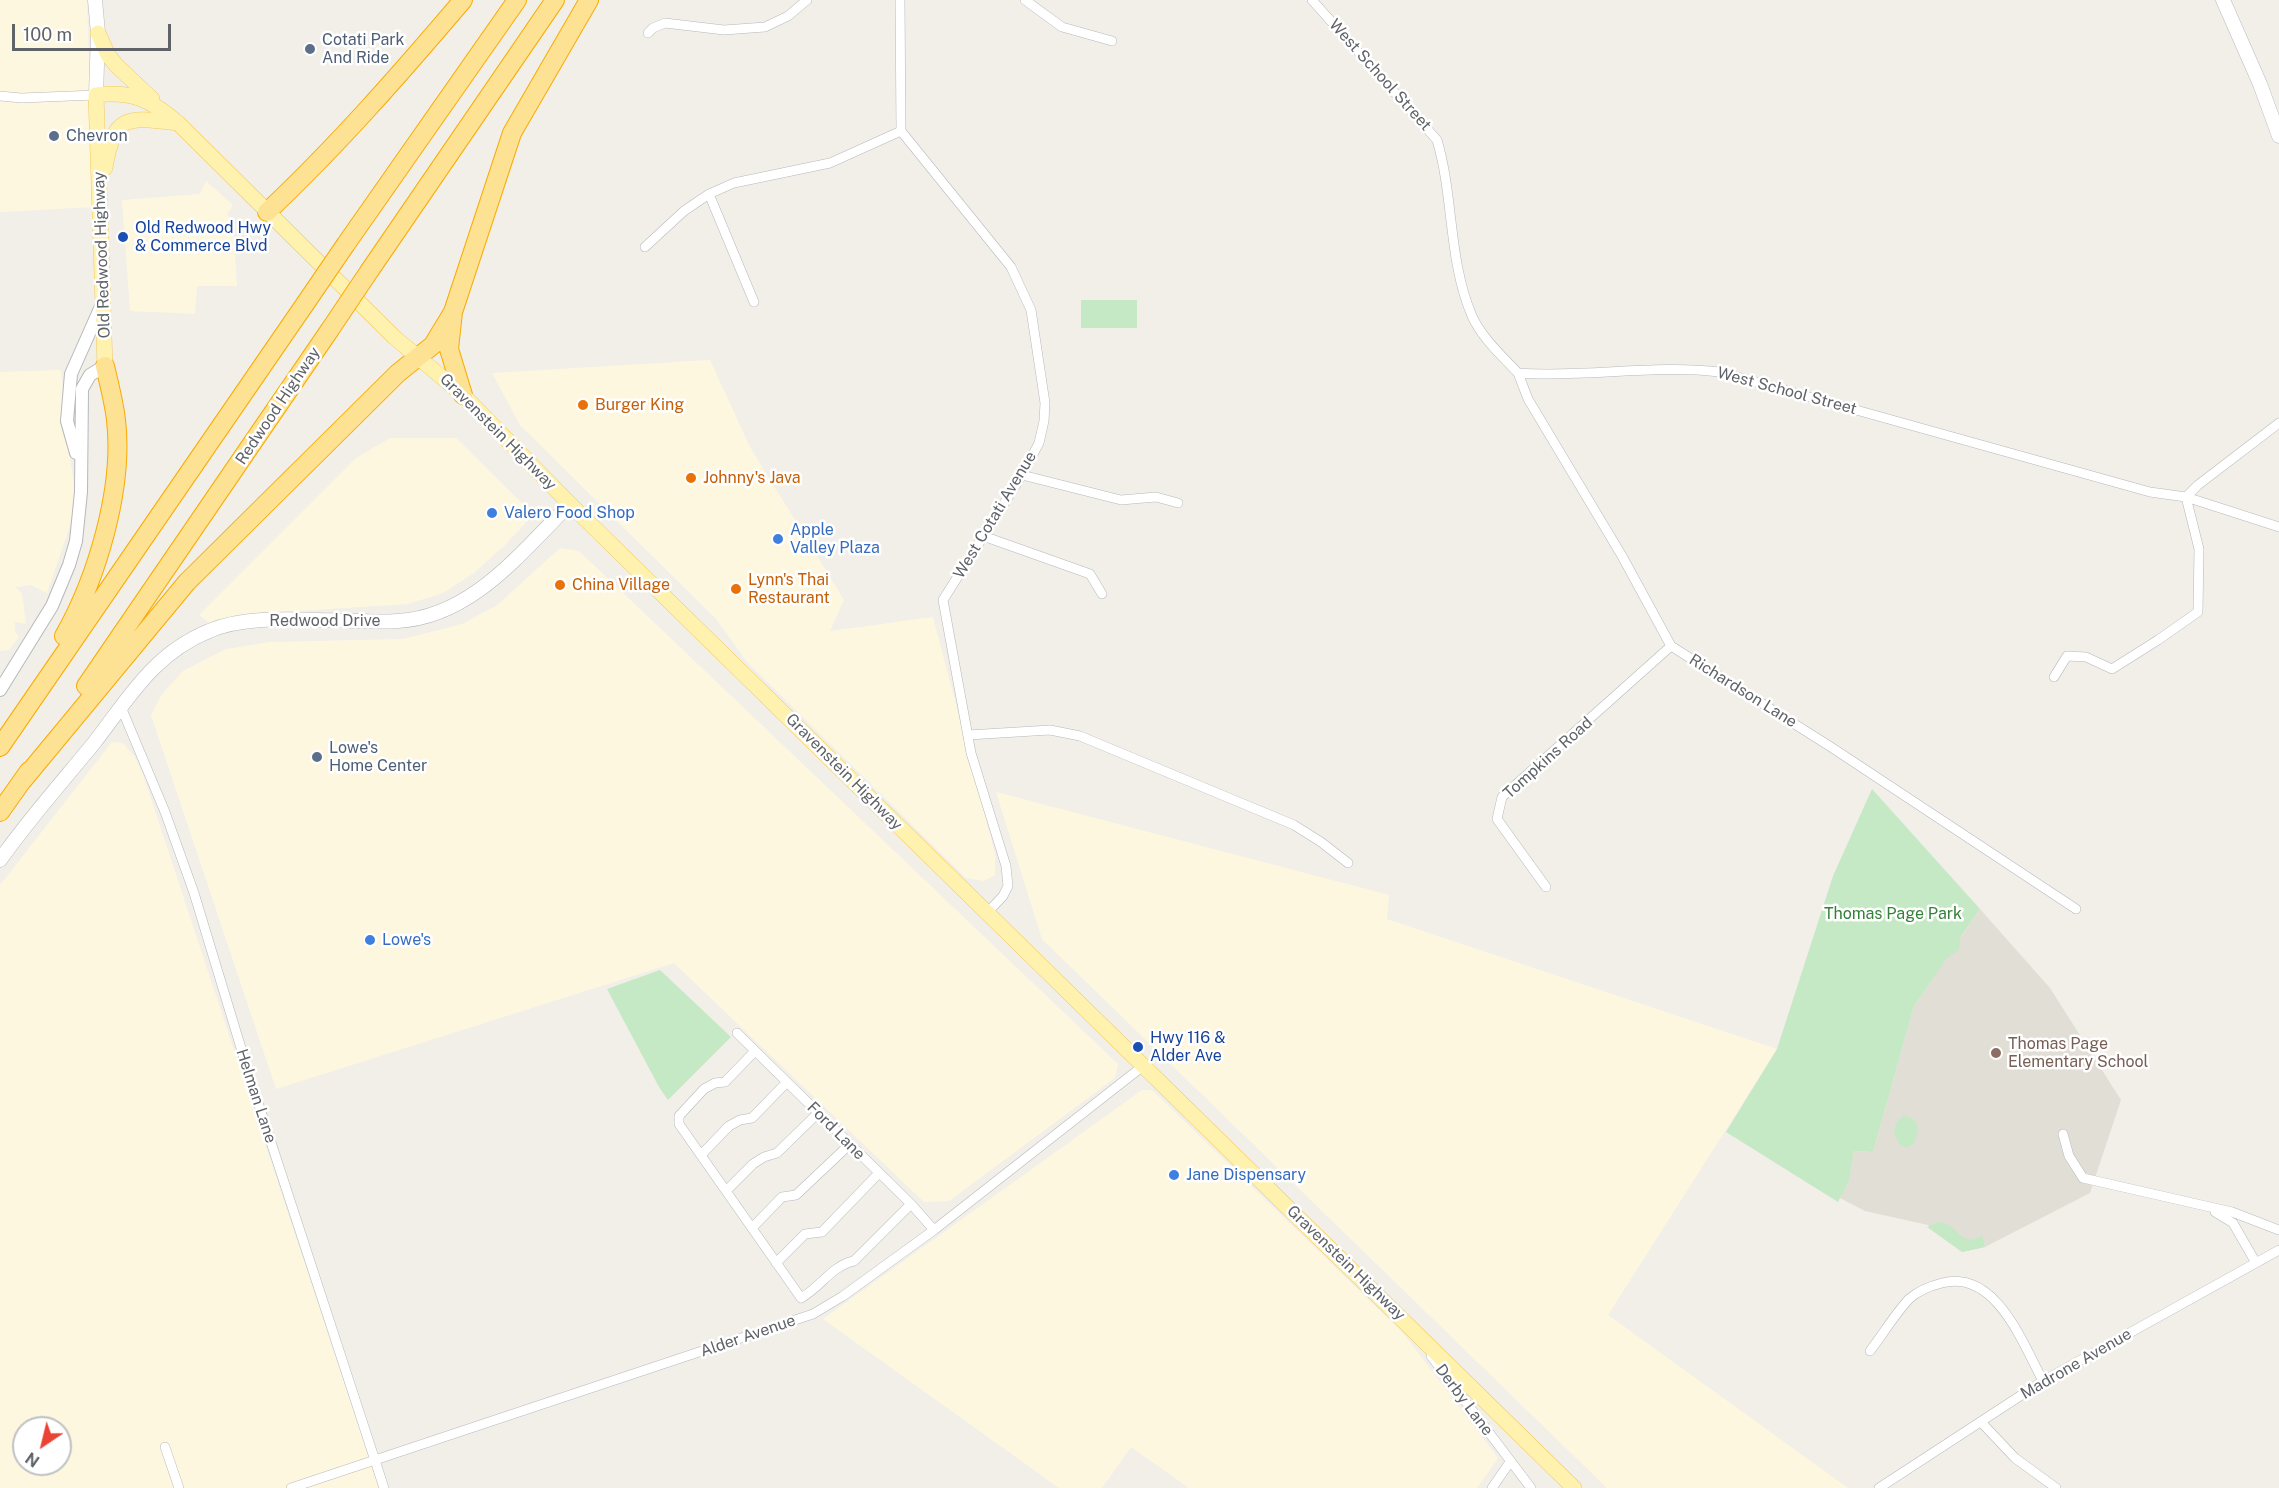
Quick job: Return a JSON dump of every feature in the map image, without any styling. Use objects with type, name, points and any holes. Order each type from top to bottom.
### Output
[{"type":"highway","points":[[267,212],[379,99],[464,0]]},
{"type":"highway","points":[[0,747],[517,0]]},
{"type":"highway","name":"Redwood Highway","points":[[0,812],[555,0]]},
{"type":"highway","points":[[463,395],[449,349],[453,312],[512,133],[589,0]]},
{"type":"highway","points":[[23,780],[187,582],[389,381],[433,345],[453,312]]},
{"type":"highway","points":[[0,747],[75,617],[87,592],[102,542],[116,470],[116,422],[105,366]]},
{"type":"main road","name":"Old Redwood Highway","points":[[96,0],[98,33],[96,95],[105,366]]},
{"type":"main road","points":[[2223,0],[2260,84],[2279,136]]},
{"type":"main road","points":[[98,33],[116,66],[165,112]]},
{"type":"main road","name":"Gravenstein Highway","points":[[96,95],[115,93],[133,95],[150,102],[178,123],[394,337],[463,395],[570,504],[1574,1488]]},
{"type":"main road","points":[[100,204],[109,145],[119,127],[125,122],[144,119],[178,123]]},
{"type":"main road","name":"Redwood Drive","points":[[0,860],[23,827],[154,666],[189,640],[211,630],[234,624],[278,619],[400,621],[441,611],[478,592],[499,575],[570,504]]},
{"type":"street","points":[[648,33],[665,23],[724,30],[765,27],[788,16],[807,0]]},
{"type":"street","points":[[645,247],[684,211],[709,194],[734,183],[830,163],[901,130],[900,0]]},
{"type":"street","points":[[1025,0],[1062,27],[1112,41]]},
{"type":"street","name":"West School Street","points":[[1312,0],[1437,140],[1445,166],[1452,230],[1462,283],[1472,316],[1486,339],[1518,373],[1582,375],[1663,368],[1720,372],[2150,492],[2187,497],[2279,528]]},
{"type":"street","points":[[0,96],[21,98],[96,95]]},
{"type":"street","name":"West Cotati Avenue","points":[[901,130],[1011,267],[1031,310],[1045,404],[1039,443],[1022,475],[943,600],[968,735],[1006,866],[1008,886],[1003,896],[987,913]]},
{"type":"street","points":[[709,194],[754,302]]},
{"type":"street","points":[[80,467],[67,421],[71,374],[104,301]]},
{"type":"street","points":[[0,690],[43,623],[69,565],[79,517],[82,389],[90,375],[105,366]]},
{"type":"street","name":"Richardson Lane","points":[[1518,373],[1528,399],[1622,556],[1671,646],[1831,747],[2076,909]]},
{"type":"street","points":[[2054,677],[2067,656],[2086,657],[2112,669],[2198,612],[2199,549],[2187,497],[2198,485],[2279,423]]},
{"type":"street","points":[[1022,475],[1121,500],[1156,497],[1178,503]]},
{"type":"street","points":[[983,536],[1090,574],[1102,594]]},
{"type":"street","name":"Tompkins Road","points":[[1545,887],[1497,819],[1502,797],[1671,646]]},
{"type":"street","name":"Helman Lane","points":[[121,707],[165,812],[194,893],[251,1081],[384,1488]]},
{"type":"street","points":[[968,735],[1050,730],[1080,736],[1294,825],[1322,842],[1348,863]]},
{"type":"street","name":"Ford Lane","points":[[737,1033],[911,1204],[934,1230]]},
{"type":"street","points":[[755,1051],[725,1082],[715,1083],[704,1089],[679,1116],[679,1124],[801,1298],[813,1292],[830,1273],[843,1263],[855,1261],[911,1204]]},
{"type":"street","name":"Alder Avenue","points":[[291,1488],[813,1314],[843,1296],[934,1230],[1143,1066]]},
{"type":"street","points":[[701,1155],[729,1126],[740,1120],[752,1118],[787,1082]]},
{"type":"street","points":[[726,1191],[753,1164],[777,1153],[818,1113]]},
{"type":"street","points":[[2063,1134],[2069,1156],[2083,1178],[2232,1212],[2279,1230]]},
{"type":"street","points":[[752,1228],[782,1197],[796,1195],[850,1144]]},
{"type":"street","points":[[776,1263],[805,1234],[822,1232],[879,1173]]},
{"type":"street","points":[[2199,1205],[2220,1214],[2233,1223],[2256,1263]]},
{"type":"street","name":"Madrone Avenue","points":[[1879,1488],[2043,1381],[2279,1250]]},
{"type":"street","points":[[1870,1351],[1910,1298],[1927,1287],[1947,1281],[1967,1283],[1986,1291],[2001,1305],[2043,1381]]},
{"type":"street","name":"Derby Lane","points":[[1396,1313],[1531,1488]]},
{"type":"street","points":[[1981,1422],[2015,1458],[2056,1488]]},
{"type":"street","points":[[165,1447],[179,1488]]},
{"type":"street","points":[[1492,1488],[1510,1462]]},
{"type":"shaded area","points":[[0,0],[87,0],[94,207],[0,212]]},
{"type":"shaded area","points":[[206,181],[233,205],[227,214],[233,220],[237,286],[197,286],[195,314],[130,311],[122,200],[200,194]]},
{"type":"shaded area","points":[[710,360],[750,447],[844,600],[830,631],[933,617],[995,854],[995,875],[984,881],[966,878],[747,662],[716,619],[520,425],[492,373]]},
{"type":"shaded area","points":[[61,370],[65,426],[74,484],[74,514],[47,593],[31,585],[15,587],[22,593],[26,624],[15,622],[15,632],[19,637],[9,650],[0,651],[0,372]]},
{"type":"shaded area","points":[[390,438],[456,438],[530,511],[531,517],[474,573],[443,593],[408,604],[250,614],[210,623],[199,615],[356,458]]},
{"type":"shaded area","points":[[560,548],[579,551],[1118,1064],[1115,1078],[949,1201],[924,1202],[674,963],[276,1089],[151,715],[162,694],[183,671],[226,649],[270,642],[403,639],[462,624],[496,606]]},
{"type":"shaded area","points":[[112,742],[123,743],[136,759],[143,775],[379,1488],[0,1488],[0,885]]},
{"type":"shaded area","points":[[996,792],[1389,895],[1387,919],[1777,1049],[1608,1315],[1848,1488],[1607,1488],[1042,939]]},
{"type":"shaded area","name":"Thomas Page Elementary School","points":[[1980,909],[2050,988],[2121,1100],[2090,1193],[1985,1247],[1962,1252],[1928,1225],[1865,1211],[1840,1198],[1849,1181],[1854,1151],[1873,1152],[1914,1006]]},
{"type":"shaded area","points":[[1142,1090],[1152,1090],[1403,1333],[1498,1458],[1477,1488],[1189,1488],[1131,1447],[1102,1488],[1059,1488],[823,1319]]},
{"type":"green space","points":[[1081,300],[1137,300],[1137,328],[1081,328]]},
{"type":"green space","name":"Thomas Page Park","points":[[1872,789],[1980,909],[1960,938],[1959,950],[1947,958],[1914,1006],[1873,1152],[1854,1151],[1849,1181],[1838,1202],[1726,1132],[1777,1049],[1833,876]]},
{"type":"green space","points":[[660,970],[731,1037],[668,1100],[607,989]]},
{"type":"green space","points":[[1903,1116],[1912,1118],[1918,1126],[1915,1142],[1907,1148],[1900,1145],[1894,1133],[1896,1123]]},
{"type":"green space","points":[[1938,1222],[1951,1227],[1969,1240],[1982,1235],[1985,1247],[1962,1252],[1927,1227]]},
{"type":"place","name":"Cotati Park And Ride","points":[[310,49]]},
{"type":"place","name":"Chevron","points":[[54,136]]},
{"type":"place","name":"Old Redwood Hwy & Commerce Blvd","points":[[123,237]]},
{"type":"place","name":"Burger King","points":[[583,405]]},
{"type":"place","name":"Johnny's Java","points":[[691,478]]},
{"type":"place","name":"Valero Food Shop","points":[[492,513]]},
{"type":"place","name":"Apple Valley Plaza","points":[[778,539]]},
{"type":"place","name":"China Village","points":[[560,585]]},
{"type":"place","name":"Lynn's Thai Restaurant","points":[[736,589]]},
{"type":"place","name":"Lowe's Home Center","points":[[317,757]]},
{"type":"place","name":"Lowe's","points":[[370,940]]},
{"type":"place","name":"Hwy 116 & Alder Ave","points":[[1138,1047]]},
{"type":"place","name":"Thomas Page Elementary School","points":[[1996,1053]]},
{"type":"place","name":"Jane Dispensary","points":[[1174,1175]]}]
